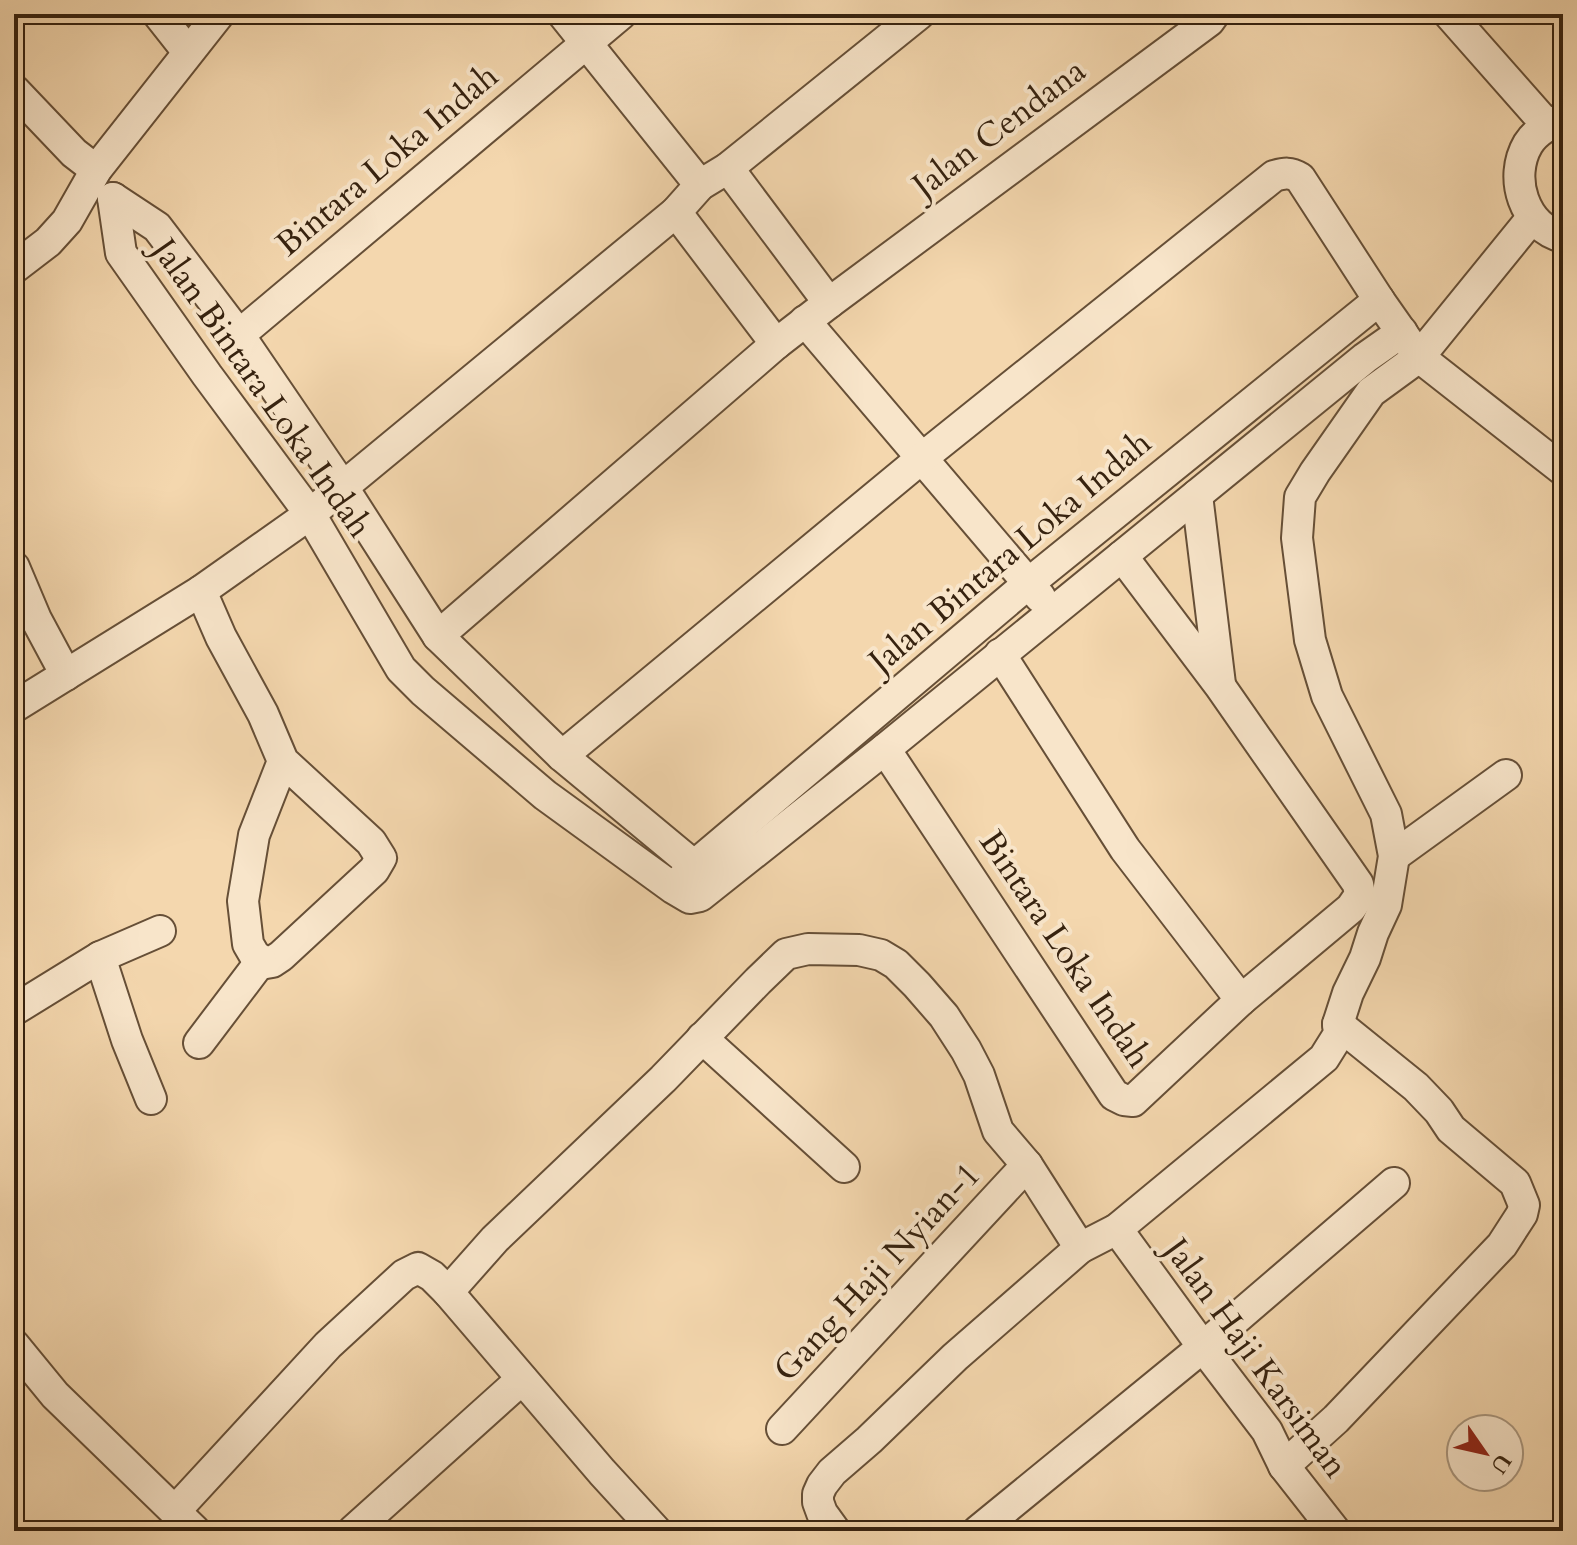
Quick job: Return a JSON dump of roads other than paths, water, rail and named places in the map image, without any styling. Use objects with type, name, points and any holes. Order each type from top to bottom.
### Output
[{"type":"street","points":[[158,14],[188,52]]},
{"type":"street","points":[[14,268],[48,242],[67,221],[96,170],[219,14]]},
{"type":"street","points":[[563,14],[700,185]]},
{"type":"street","name":"Bintara Loka Indah","points":[[239,335],[621,14]]},
{"type":"street","points":[[14,707],[201,591],[310,514],[676,212],[700,185],[728,168],[919,14]]},
{"type":"street","name":"Jalan Cendana","points":[[438,636],[776,344],[1209,21],[1214,14]]},
{"type":"street","points":[[1449,14],[1555,122],[1528,144],[1519,168],[1521,194],[1532,218],[1553,235],[1563,237]]},
{"type":"street","points":[[14,90],[74,153],[96,170]]},
{"type":"street","points":[[728,168],[817,312],[922,458],[1053,612]]},
{"type":"street","points":[[562,756],[922,458],[1274,176],[1286,173],[1300,178],[1410,345],[1563,470]]},
{"type":"street","name":"Jalan Bintara Loka Indah","points":[[704,874],[562,756],[438,636],[342,486],[239,335],[157,227],[113,198],[121,253],[310,514],[390,652],[410,680],[545,795],[673,888],[695,898],[704,874],[1029,583],[1379,300]]},
{"type":"street","points":[[676,212],[776,344]]},
{"type":"street","points":[[835,1531],[818,1502],[822,1485],[832,1472],[955,1357],[1080,1248],[1117,1229],[1324,1058],[1339,1034],[1338,1024],[1348,993],[1386,905],[1394,856],[1386,814],[1327,696],[1310,640],[1297,538],[1300,497],[1371,392],[1410,345],[1532,218]]},
{"type":"street","name":"Jalan Bintara Loka Indah","points":[[704,874],[885,749],[1365,358],[1410,345]]},
{"type":"street","points":[[1197,495],[1220,686]]},
{"type":"street","name":"Bintara Loka Indah","points":[[885,749],[1114,1095],[1133,1101],[1241,1000],[1351,908],[1360,895],[1358,884],[1220,686],[1122,556]]},
{"type":"street","points":[[14,567],[36,619],[66,675]]},
{"type":"street","points":[[201,591],[221,637],[263,714],[283,761],[371,842],[381,858],[374,870],[281,956],[266,963],[255,956],[248,944],[243,901],[254,835],[283,761]]},
{"type":"street","points":[[1000,654],[1125,849],[1241,1000]]},
{"type":"street","points":[[1394,856],[1506,775]]},
{"type":"street","points":[[14,1010],[100,957],[160,931]]},
{"type":"street","points":[[448,1292],[495,1239],[663,1079],[786,954],[808,949],[859,950],[881,955],[896,964],[917,985],[944,1016],[979,1075],[998,1131],[1027,1165],[1080,1248]]},
{"type":"street","points":[[100,957],[127,1040],[151,1099]]},
{"type":"street","points":[[199,1043],[261,961]]},
{"type":"street","points":[[1284,1466],[1336,1419],[1502,1245],[1522,1214],[1524,1205],[1515,1183],[1451,1129],[1416,1087],[1338,1024]]},
{"type":"street","points":[[702,1038],[844,1167]]},
{"type":"street","name":"Gang Haji Nyian-1","points":[[782,1429],[1027,1165]]},
{"type":"street","points":[[978,1531],[1203,1347],[1394,1183]]},
{"type":"street","name":"Jalan Haji Karsiman","points":[[1117,1229],[1267,1431],[1284,1466],[1335,1531]]},
{"type":"street","points":[[14,1345],[55,1395],[185,1521],[328,1345],[404,1275],[418,1268],[448,1292],[639,1526]]},
{"type":"street","points":[[353,1531],[522,1379]]}]
